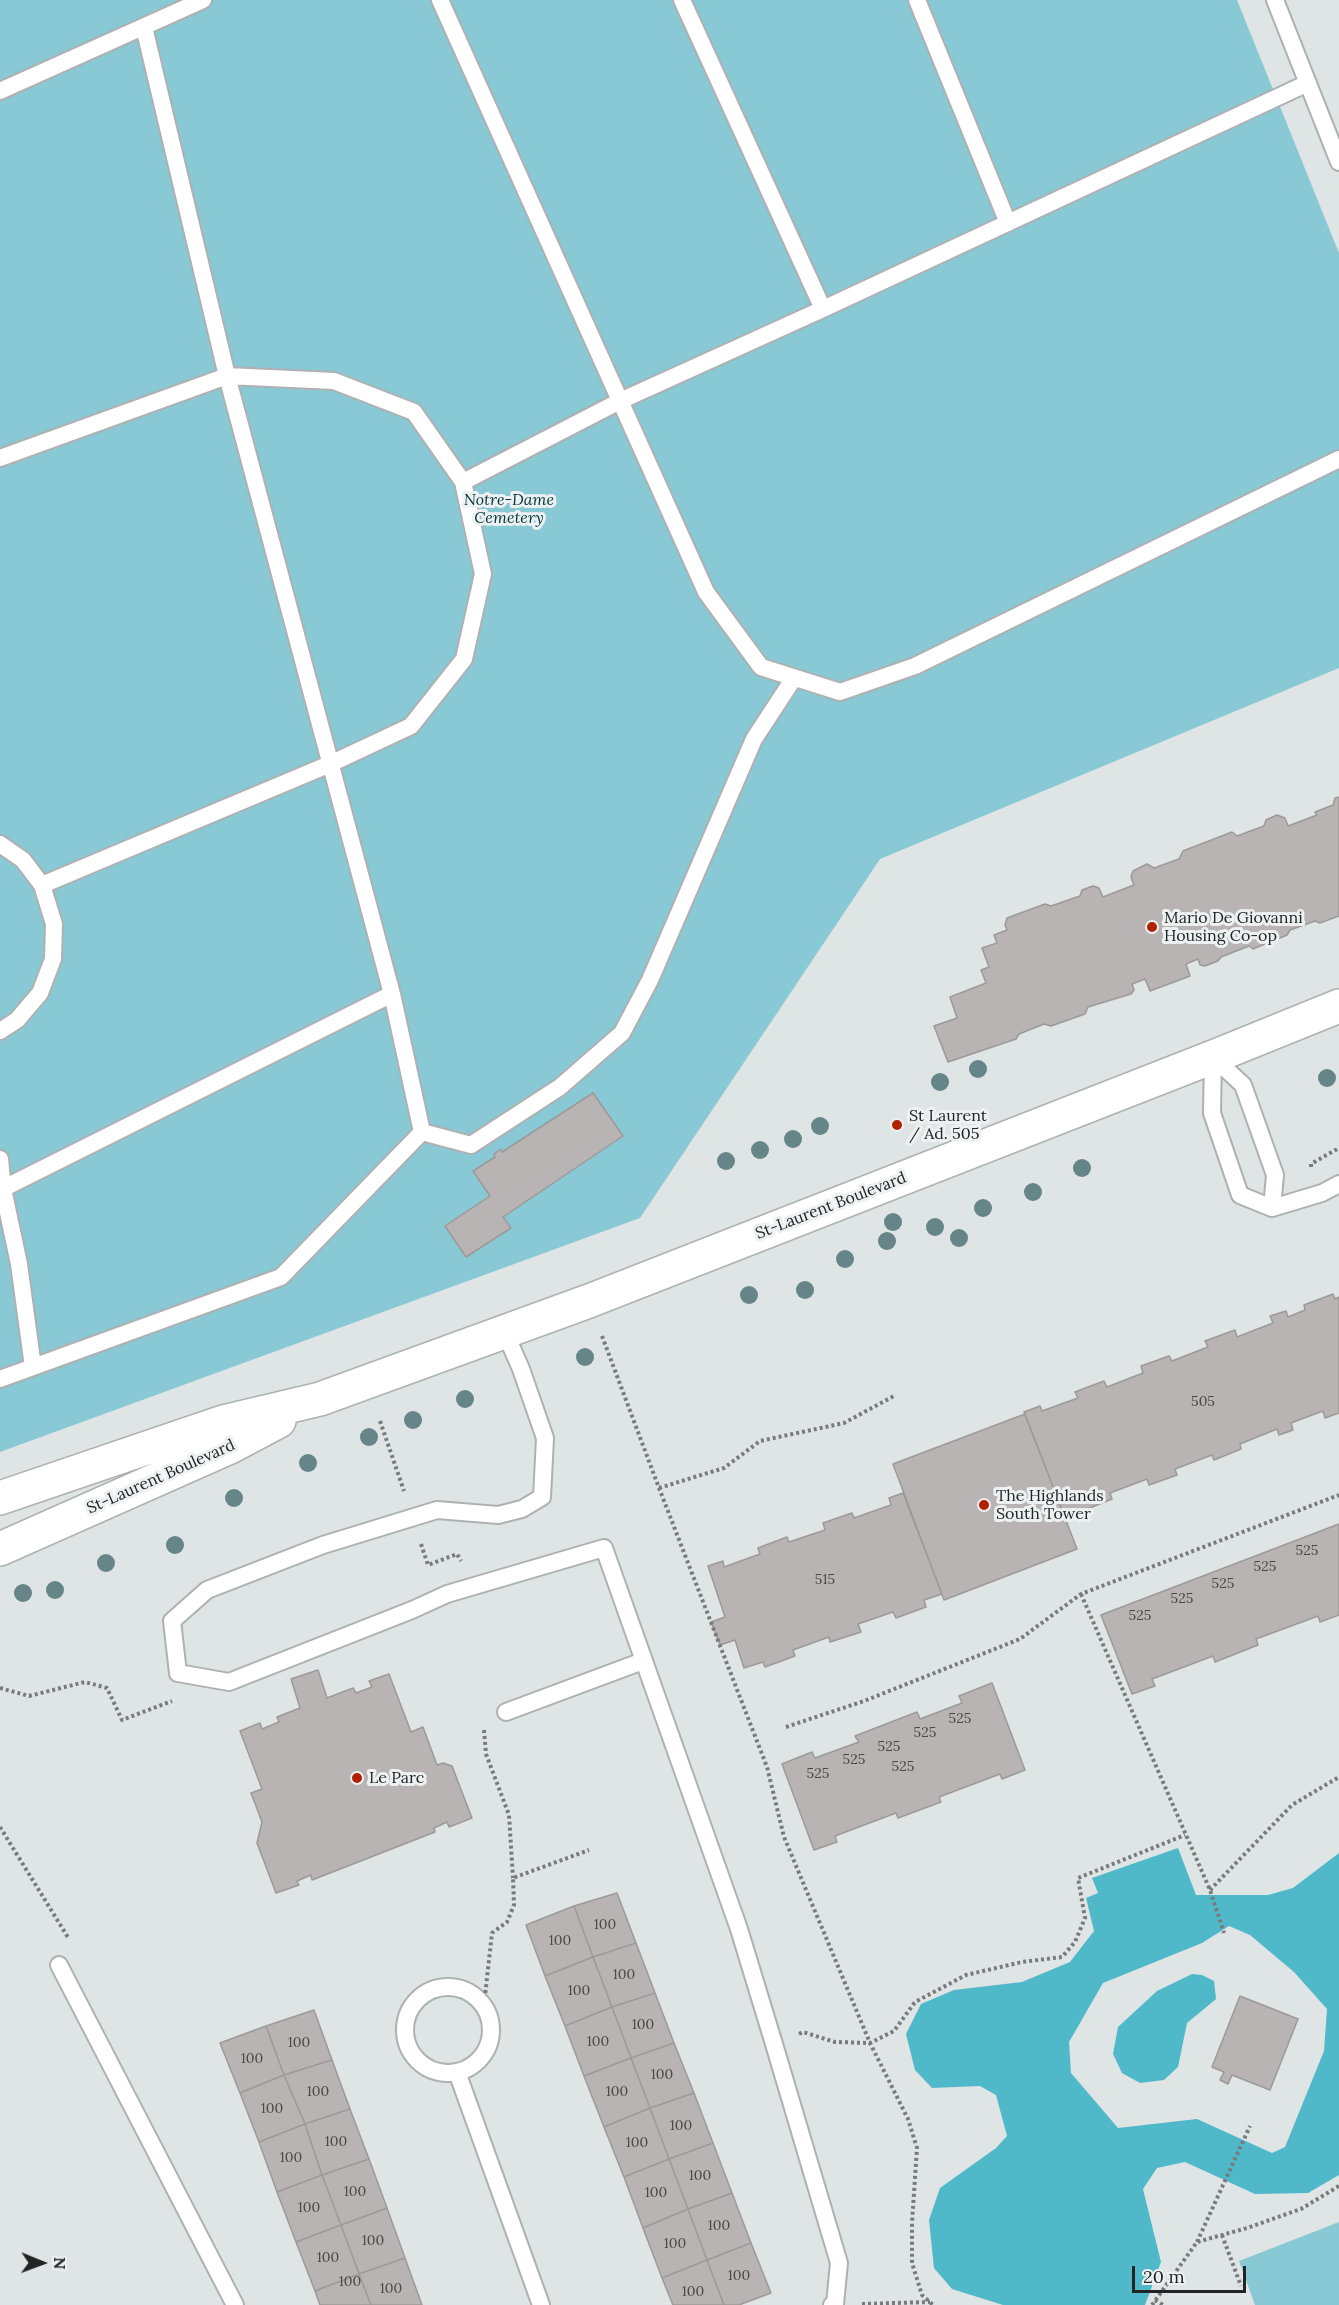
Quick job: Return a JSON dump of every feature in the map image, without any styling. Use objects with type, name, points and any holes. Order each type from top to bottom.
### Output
[{"type":"main road","name":"St-Laurent Boulevard","points":[[0,1498],[223,1422],[320,1399],[504,1330],[589,1301],[1339,1006]]},
{"type":"main road","name":"St-Laurent Boulevard","points":[[0,1549],[230,1447],[320,1399]]},
{"type":"lane","points":[[0,91],[203,0]]},
{"type":"lane","points":[[440,0],[706,592],[761,667],[840,692],[915,666],[1339,459]]},
{"type":"lane","points":[[682,0],[823,309]]},
{"type":"lane","points":[[917,0],[1008,223]]},
{"type":"lane","points":[[1275,0],[1339,162]]},
{"type":"lane","points":[[144,27],[226,376],[392,994],[422,1132]]},
{"type":"lane","points":[[463,482],[620,401],[1308,83]]},
{"type":"lane","points":[[0,458],[226,376],[334,381],[414,412],[463,482],[483,574],[464,659],[411,726],[330,764],[42,885]]},
{"type":"lane","points":[[422,1132],[471,1145],[560,1087],[622,1033],[650,980],[754,739],[794,678]]},
{"type":"lane","points":[[0,844],[23,860],[42,885],[54,924],[53,959],[40,993],[17,1020],[0,1031]]},
{"type":"lane","points":[[2,1190],[392,994]]},
{"type":"lane","points":[[1213,1057],[1243,1085],[1275,1175],[1272,1208]]},
{"type":"lane","points":[[1213,1057],[1212,1113],[1240,1195],[1272,1208],[1322,1193],[1339,1184]]},
{"type":"lane","points":[[0,1379],[281,1276],[422,1132]]},
{"type":"lane","points":[[0,1158],[2,1190],[19,1264],[33,1367]]},
{"type":"lane","points":[[504,1330],[521,1369],[545,1438],[542,1497],[522,1509],[498,1515],[436,1510],[323,1545],[207,1590],[172,1622],[178,1673],[229,1682],[447,1594],[603,1548],[739,1929],[774,2044],[839,2263],[833,2304]]},
{"type":"lane","points":[[506,1712],[644,1661]]},
{"type":"lane","points":[[59,1965],[235,2305]]},
{"type":"lane","points":[[447,1986],[468,1992],[484,2005],[490,2018],[491,2031],[488,2045],[481,2058],[471,2066],[457,2072],[443,2073],[429,2068],[409,2049],[406,2021],[411,2007],[420,1997],[433,1989],[447,1986]]},
{"type":"lane","points":[[457,2072],[541,2305]]},
{"type":"path","points":[[589,1301],[658,1488],[767,1767],[784,1837],[870,2043],[908,2119],[917,2148],[912,2263],[922,2295],[932,2304]]},
{"type":"path","points":[[658,1488],[724,1468],[760,1441],[844,1423],[894,1396]]},
{"type":"path","points":[[786,1727],[864,1701],[1020,1639],[1081,1594],[1339,1495]]},
{"type":"path","points":[[1081,1594],[1210,1890],[1224,1934]]},
{"type":"path","points":[[0,1688],[29,1696],[85,1682],[106,1688],[122,1720],[176,1700],[178,1673]]},
{"type":"path","points":[[484,2005],[492,1933],[507,1922],[514,1905],[509,1815],[486,1754],[484,1726],[506,1712]]},
{"type":"path","points":[[1210,1890],[1292,1806],[1339,1777]]},
{"type":"path","points":[[0,1827],[71,1941],[59,1965]]},
{"type":"path","points":[[774,2044],[803,2032],[835,2042],[870,2043],[894,2031],[915,2002],[966,1974],[1022,1962],[1062,1958],[1075,1942],[1085,1918],[1078,1878],[1185,1835]]},
{"type":"path","points":[[513,1878],[589,1850]]},
{"type":"path","points":[[1152,2305],[1197,2242],[1250,2126]]},
{"type":"path","points":[[1197,2242],[1301,2209],[1339,2186]]},
{"type":"path","points":[[1222,2235],[1241,2286]]},
{"type":"path","points":[[1155,2300],[1163,2305]]},
{"type":"path","points":[[833,2304],[932,2304]]},
{"type":"green space","name":"Notre-Dame Cemetery","points":[[0,0],[1237,0],[1339,253],[1339,668],[880,859],[640,1218],[0,1452]]},
{"type":"green space","points":[[1339,2222],[1339,2305],[1255,2305],[1239,2261]]},
{"type":"shaded area","points":[[1178,1848],[1196,1895],[1268,1895],[1293,1888],[1339,1853],[1339,2175],[1308,2193],[1255,2194],[1185,2162],[1157,2168],[1143,2189],[1161,2262],[1145,2305],[1003,2305],[952,2289],[934,2268],[929,2220],[940,2188],[996,2148],[1007,2136],[996,2095],[980,2086],[932,2088],[915,2070],[906,2034],[921,2004],[954,1990],[1022,1982],[1070,1962],[1094,1931],[1086,1898],[1098,1893],[1092,1878]],"holes":[[[1229,1926],[1250,1935],[1294,1972],[1327,2009],[1324,2051],[1285,2147],[1272,2153],[1197,2119],[1118,2128],[1071,2073],[1069,2042],[1103,1983],[1202,1943]]]},
{"type":"shaded area","points":[[1192,1974],[1202,1975],[1214,1981],[1216,1999],[1187,2023],[1178,2067],[1164,2080],[1140,2083],[1122,2073],[1113,2054],[1118,2027],[1157,1991]]},
{"type":"building","name":"Mario De Giovanni Housing Co-op","points":[[1339,797],[1339,916],[1290,930],[1287,935],[1253,949],[1249,946],[1205,966],[1200,965],[1198,959],[1186,964],[1190,976],[1150,991],[1145,979],[1132,984],[1134,990],[1131,994],[1088,1007],[1085,1014],[1051,1026],[1044,1024],[1019,1034],[1016,1039],[948,1062],[934,1026],[957,1018],[950,997],[986,983],[981,970],[989,967],[982,948],[997,943],[994,935],[1007,930],[1005,925],[1007,918],[1045,904],[1051,906],[1080,896],[1082,890],[1093,886],[1099,888],[1103,897],[1134,885],[1131,877],[1133,871],[1147,864],[1154,868],[1179,859],[1183,851],[1232,832],[1237,836],[1264,826],[1266,820],[1277,815],[1285,818],[1288,826],[1317,815],[1315,812],[1333,805],[1335,798]]},
{"type":"building","points":[[593,1093],[623,1136],[503,1217],[511,1228],[466,1257],[445,1226],[490,1196],[473,1171],[495,1157],[494,1154],[501,1149],[502,1152]]},
{"type":"building","points":[[1333,1294],[1335,1299],[1339,1297],[1339,1413],[1325,1418],[1323,1411],[1291,1423],[1293,1430],[1279,1435],[1277,1429],[1240,1444],[1241,1449],[1214,1460],[1212,1455],[1175,1469],[1177,1475],[1149,1485],[1147,1479],[1110,1493],[1112,1499],[1065,1518],[1024,1412],[1040,1406],[1042,1411],[1078,1398],[1075,1392],[1104,1381],[1107,1387],[1143,1373],[1141,1366],[1169,1356],[1172,1361],[1208,1347],[1205,1341],[1235,1330],[1237,1337],[1273,1323],[1270,1316],[1286,1311],[1288,1317],[1305,1310],[1304,1305]]},
{"type":"building","name":"The Highlands South Tower","points":[[1025,1414],[1077,1549],[944,1600],[893,1464]]},
{"type":"building","points":[[903,1493],[942,1594],[924,1600],[926,1607],[896,1618],[893,1612],[858,1624],[861,1632],[830,1642],[829,1637],[793,1650],[795,1656],[765,1667],[763,1662],[744,1668],[735,1640],[720,1645],[711,1622],[725,1617],[708,1566],[723,1561],[724,1567],[760,1554],[758,1548],[787,1537],[789,1542],[825,1530],[823,1523],[852,1513],[854,1518],[891,1505],[889,1498]]},
{"type":"building","points":[[1339,1524],[1339,1615],[1320,1622],[1318,1616],[1256,1639],[1258,1645],[1215,1662],[1213,1656],[1152,1679],[1155,1686],[1132,1694],[1101,1615]]},
{"type":"building","name":"Le Parc","points":[[318,1670],[327,1698],[353,1688],[356,1693],[372,1687],[369,1681],[389,1674],[411,1732],[423,1727],[437,1765],[443,1763],[452,1766],[472,1818],[449,1827],[447,1822],[434,1828],[435,1832],[312,1880],[311,1875],[297,1881],[299,1885],[276,1893],[257,1843],[262,1822],[251,1793],[262,1789],[240,1731],[260,1723],[262,1729],[279,1722],[277,1717],[300,1708],[291,1679]]},
{"type":"building","points":[[992,1683],[1025,1770],[1002,1779],[1000,1774],[939,1797],[941,1802],[898,1818],[896,1813],[835,1836],[837,1842],[814,1850],[782,1764],[812,1752],[815,1758],[859,1742],[855,1736],[917,1712],[920,1719],[962,1703],[959,1696]]},
{"type":"building","points":[[617,1893],[636,1943],[593,1957],[574,1906]]},
{"type":"building","points":[[574,1906],[593,1957],[545,1976],[526,1925]]},
{"type":"building","points":[[636,1943],[655,1993],[612,2007],[593,1957]]},
{"type":"building","points":[[593,1957],[612,2007],[565,2026],[545,1976]]},
{"type":"building","points":[[655,1993],[674,2043],[631,2058],[612,2007]]},
{"type":"building","points":[[1240,1996],[1298,2019],[1270,2090],[1232,2075],[1228,2084],[1220,2080],[1224,2072],[1212,2067]]},
{"type":"building","points":[[612,2007],[631,2058],[584,2076],[565,2026]]},
{"type":"building","points":[[314,2010],[332,2060],[284,2075],[266,2026]]},
{"type":"building","points":[[266,2026],[284,2075],[240,2093],[220,2043]]},
{"type":"building","points":[[674,2043],[694,2093],[650,2108],[631,2058]]},
{"type":"building","points":[[631,2058],[650,2108],[604,2127],[584,2076]]},
{"type":"building","points":[[332,2060],[350,2109],[305,2124],[284,2075]]},
{"type":"building","points":[[284,2075],[305,2124],[259,2142],[240,2093]]},
{"type":"building","points":[[694,2093],[713,2143],[669,2159],[650,2108]]},
{"type":"building","points":[[650,2108],[669,2159],[624,2177],[604,2127]]},
{"type":"building","points":[[350,2109],[369,2159],[322,2175],[305,2124]]},
{"type":"building","points":[[305,2124],[322,2175],[277,2192],[259,2142]]},
{"type":"building","points":[[713,2143],[732,2193],[688,2209],[669,2159]]},
{"type":"building","points":[[369,2159],[387,2208],[341,2225],[322,2175]]},
{"type":"building","points":[[669,2159],[688,2209],[643,2228],[624,2177]]},
{"type":"building","points":[[322,2175],[341,2225],[296,2242],[277,2192]]},
{"type":"building","points":[[732,2193],[751,2243],[707,2260],[688,2209]]},
{"type":"building","points":[[387,2208],[405,2258],[359,2274],[341,2225]]},
{"type":"building","points":[[688,2209],[707,2260],[662,2278],[643,2228]]},
{"type":"building","points":[[341,2225],[359,2274],[315,2291],[296,2242]]},
{"type":"building","points":[[751,2243],[771,2293],[739,2305],[724,2305],[707,2260]]},
{"type":"building","points":[[405,2258],[422,2305],[371,2305],[359,2274]]},
{"type":"building","points":[[707,2260],[724,2305],[673,2305],[662,2278]]},
{"type":"building","points":[[359,2274],[371,2305],[320,2305],[315,2291]]},
{"type":"place","name":"Mario De Giovanni Housing Co-op","points":[[1152,927]]},
{"type":"place","name":"St Laurent / Ad. 505","points":[[897,1125]]},
{"type":"place","name":"The Highlands South Tower","points":[[984,1505]]},
{"type":"place","name":"Le Parc","points":[[357,1778]]}]
